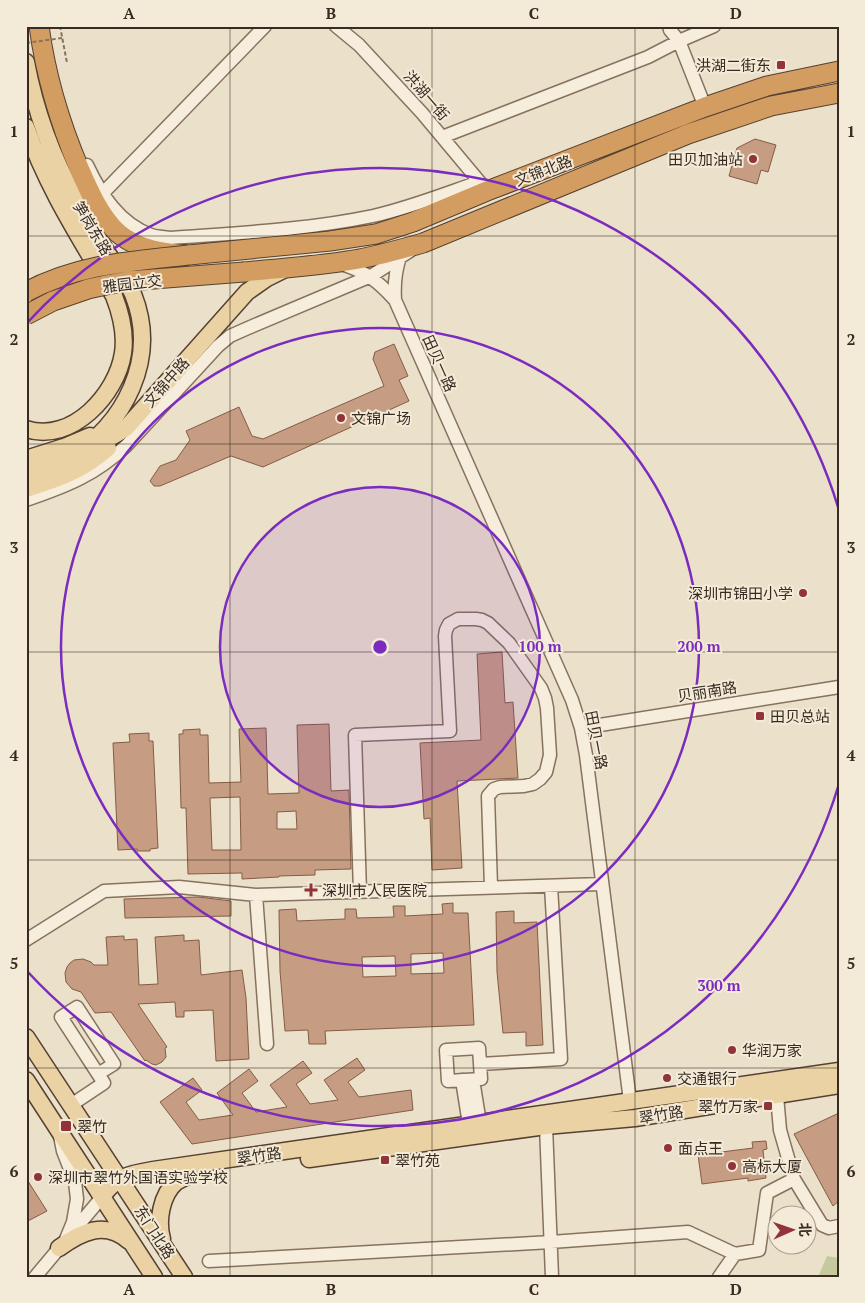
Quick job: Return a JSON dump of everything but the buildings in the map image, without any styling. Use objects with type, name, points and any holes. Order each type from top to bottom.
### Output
[{"type":"highway","points":[[39,26],[52,94],[66,137],[86,184],[102,215],[118,233],[134,244],[169,254],[189,255]]},
{"type":"highway","name":"文锦北路","points":[[189,255],[376,234],[413,222],[483,187],[704,107],[767,86],[839,71]]},
{"type":"highway","name":"文锦北路","points":[[244,272],[334,263],[385,253],[423,242],[688,134],[771,106],[839,93]]},
{"type":"highway","points":[[26,292],[46,281],[93,267],[189,255]]},
{"type":"highway","name":"雅园立交","points":[[26,315],[62,298],[106,285],[128,281],[244,272]]},
{"type":"main road","name":"笋岗东路","points":[[26,62],[37,109],[61,170],[76,202],[132,292],[140,314],[141,356],[138,374],[130,393],[109,426],[83,450],[68,459]]},
{"type":"main road","name":"笋岗东路","points":[[26,127],[54,192],[114,296],[124,333],[123,352],[119,370],[112,385],[101,400],[83,417],[70,425],[44,432],[26,429]]},
{"type":"main road","name":"文锦中路","points":[[26,474],[68,459],[104,442],[126,428],[247,292],[267,278],[290,267]]},
{"type":"main road","points":[[26,459],[75,442],[109,426]]},
{"type":"main road","points":[[26,489],[62,477],[83,467],[98,457],[126,428]]},
{"type":"main road","name":"东门北路","points":[[26,1037],[184,1277]]},
{"type":"main road","name":"翠竹路","points":[[122,1182],[132,1175],[153,1170],[839,1071]]},
{"type":"main road","name":"东门北路","points":[[26,1080],[154,1277]]},
{"type":"main road","name":"翠竹路","points":[[102,1197],[112,1183],[187,1176],[546,1126],[636,1118],[839,1085]]},
{"type":"main road","points":[[163,1244],[160,1235],[160,1212],[169,1191],[176,1182],[187,1176]]},
{"type":"main road","points":[[63,1244],[84,1232],[97,1230],[110,1231],[122,1235],[133,1245]]},
{"type":"street","points":[[47,26],[63,103],[75,138],[91,174],[102,194],[119,215],[134,228],[153,236],[171,238],[285,230],[365,217],[483,187]]},
{"type":"street","points":[[102,194],[265,26]]},
{"type":"street","name":"洪湖一街","points":[[336,26],[360,45],[422,113],[483,187]]},
{"type":"street","points":[[669,26],[679,41],[704,107]]},
{"type":"street","points":[[442,137],[648,57],[714,26]]},
{"type":"street","points":[[26,500],[71,483],[110,460],[126,446],[218,346],[230,336],[370,276],[423,242]]},
{"type":"street","name":"田贝一路","points":[[394,300],[396,270],[400,258]]},
{"type":"street","name":"田贝一路","points":[[334,263],[353,268],[370,276],[394,300],[572,700],[581,728],[630,1101]]},
{"type":"street","points":[[360,892],[355,735],[450,731],[445,636],[449,624],[458,619],[482,620],[488,623],[509,643],[541,688],[548,708],[550,755],[546,772],[533,784],[500,787],[494,789],[488,796],[491,888]]},
{"type":"street","name":"贝丽南路","points":[[581,728],[839,687]]},
{"type":"street","points":[[26,940],[104,891],[179,887],[256,895],[602,884]]},
{"type":"street","points":[[480,1064],[561,1060],[551,886]]},
{"type":"street","points":[[256,895],[267,1044]]},
{"type":"street","points":[[71,1105],[104,1083],[98,1074],[61,1018],[77,1007],[114,1064],[98,1074]]},
{"type":"street","points":[[479,1048],[481,1079],[468,1080],[448,1081],[446,1050],[479,1048]]},
{"type":"street","points":[[468,1080],[474,1124]]},
{"type":"street","points":[[777,1096],[780,1130],[794,1179],[822,1224],[829,1228],[839,1226]]},
{"type":"street","points":[[546,1126],[552,1277]]},
{"type":"street","points":[[60,1132],[63,1151],[75,1182],[77,1199],[73,1222],[63,1244]]},
{"type":"street","points":[[209,1261],[551,1242],[688,1232],[734,1254],[759,1250],[767,1194],[794,1179]]},
{"type":"street","points":[[35,1277],[102,1197]]},
{"type":"street","points":[[719,1277],[734,1254]]},
{"type":"path","points":[[60,26],[67,63]]},
{"type":"path","points":[[26,43],[62,38]]},
{"type":"green space","points":[[827,1256],[839,1258],[839,1277],[818,1277]]},
{"type":"place","name":"洪湖二街东","points":[[781,65]]},
{"type":"place","name":"田贝加油站","points":[[753,159]]},
{"type":"place","name":"文锦广场","points":[[341,418]]},
{"type":"place","name":"深圳市锦田小学","points":[[803,593]]},
{"type":"place","name":"田贝总站","points":[[760,716]]},
{"type":"place","name":"深圳市人民医院","points":[[311,890]]},
{"type":"place","name":"华润万家","points":[[732,1050]]},
{"type":"place","name":"交通银行","points":[[667,1078]]},
{"type":"place","name":"翠竹万家","points":[[768,1106]]},
{"type":"place","name":"翠竹","points":[[66,1126]]},
{"type":"place","name":"面点王","points":[[668,1148]]},
{"type":"place","name":"翠竹苑","points":[[385,1160]]},
{"type":"place","name":"高标大厦","points":[[732,1166]]},
{"type":"place","name":"深圳市翠竹外国语实验学校","points":[[38,1177]]}]
